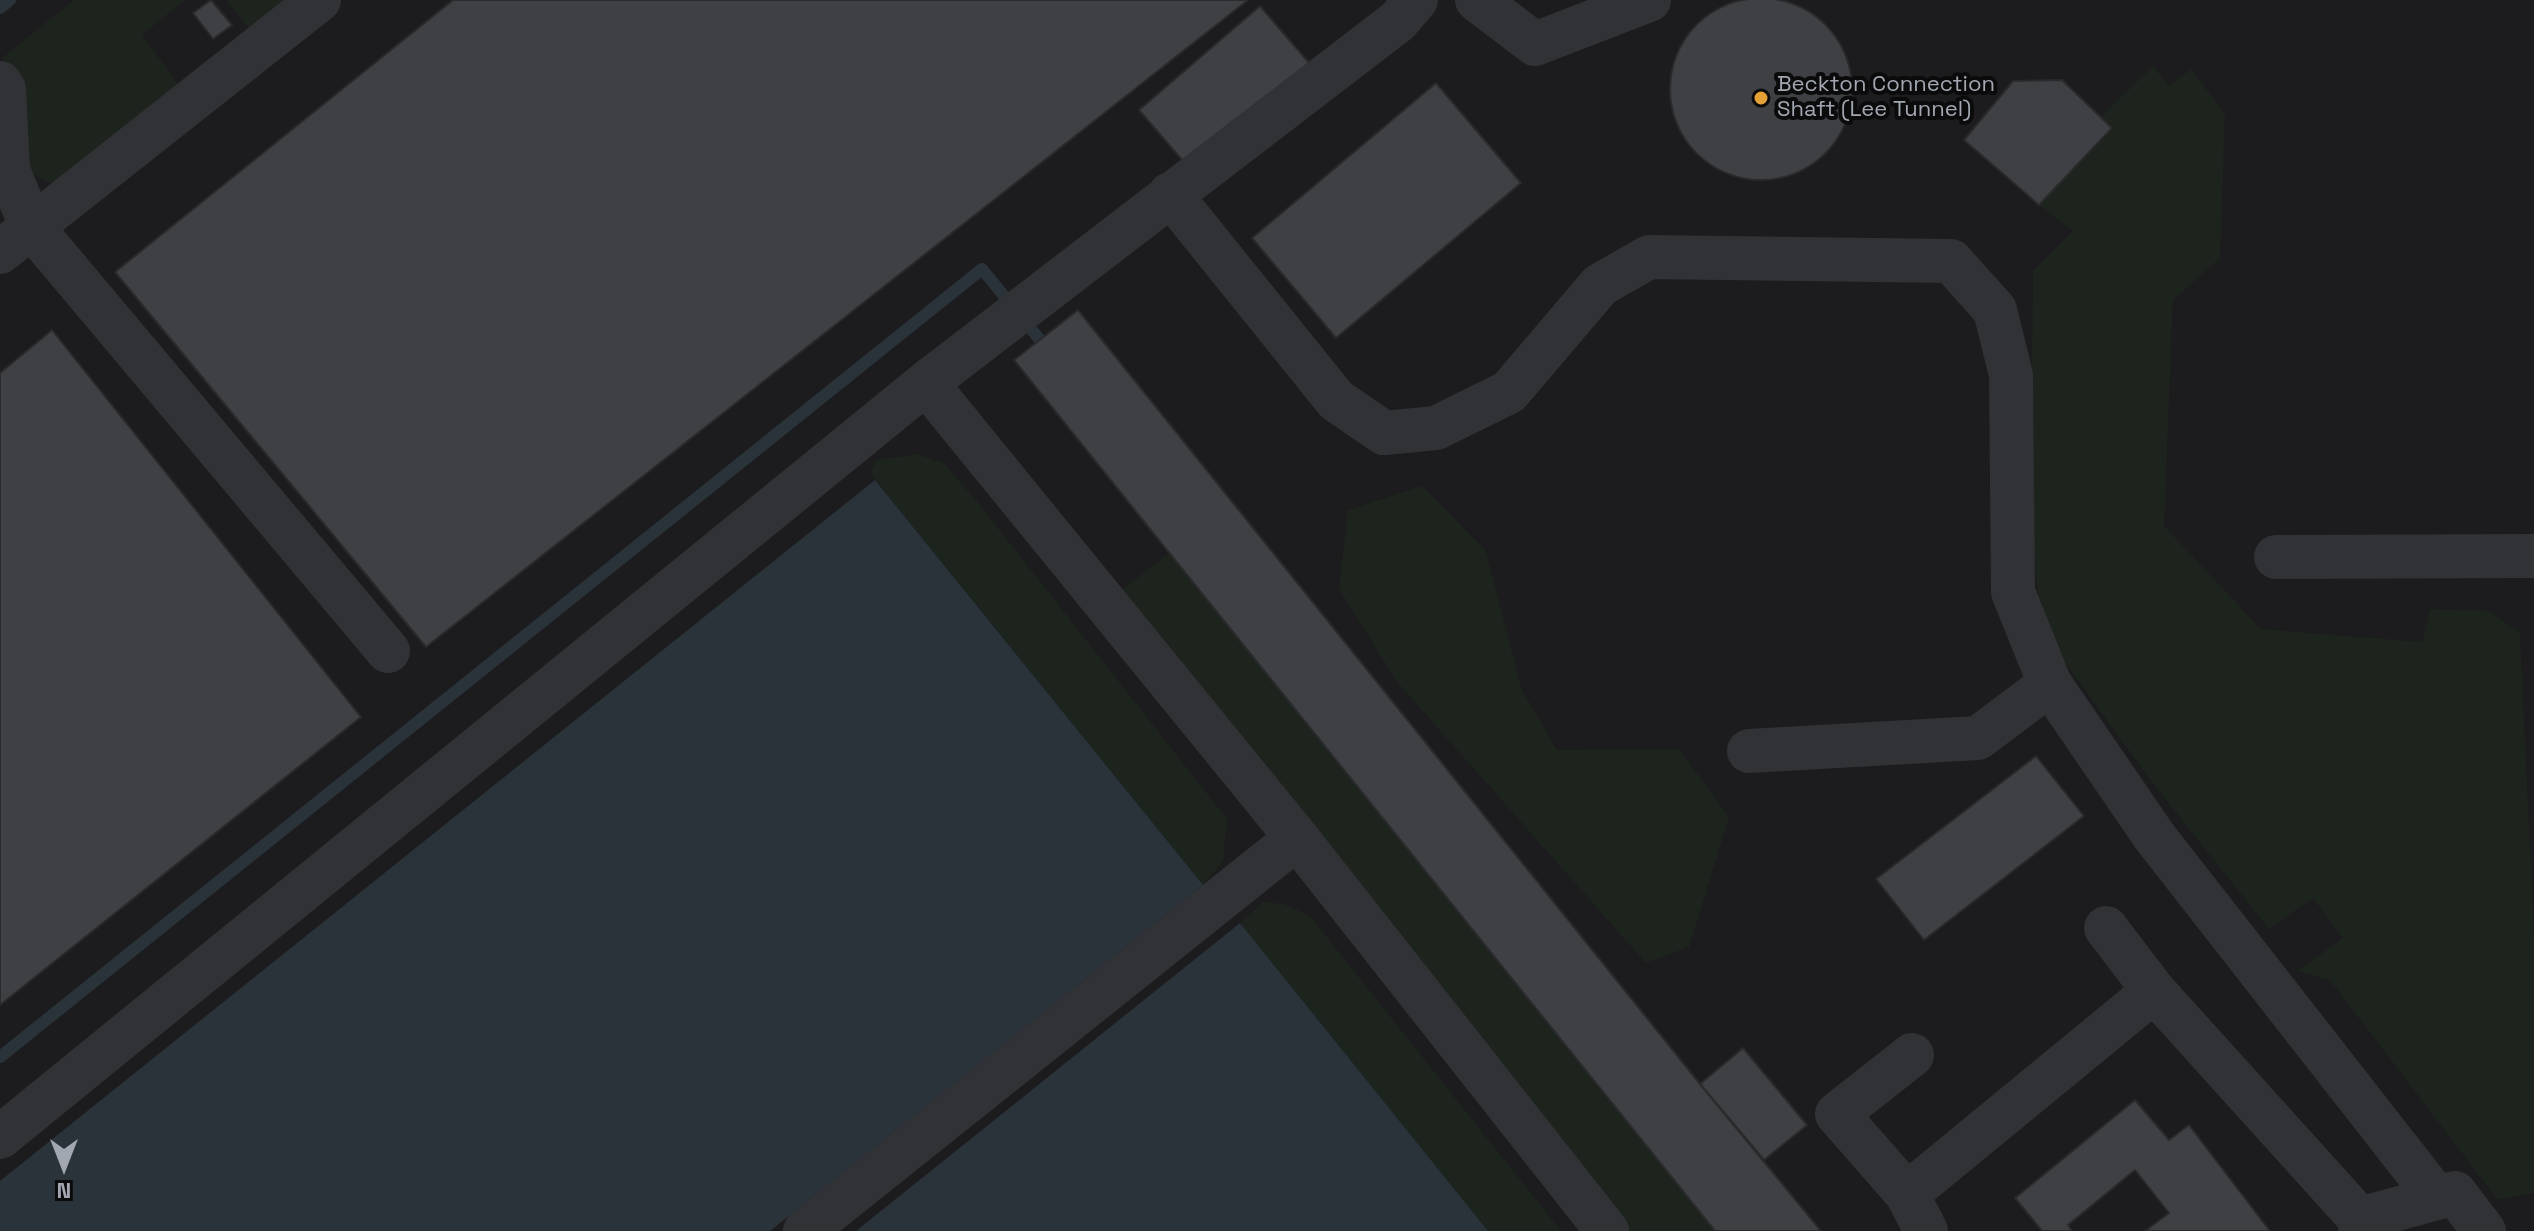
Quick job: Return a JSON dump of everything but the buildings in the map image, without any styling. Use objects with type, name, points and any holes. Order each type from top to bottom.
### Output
[{"type":"lane","points":[[15,239],[319,0]]},
{"type":"lane","points":[[0,1137],[926,383],[1398,21],[1416,0]]},
{"type":"lane","points":[[1477,0],[1535,44],[1649,0]]},
{"type":"lane","points":[[0,83],[4,89],[15,239],[388,651]]},
{"type":"lane","points":[[1170,194],[1336,400],[1384,433],[1436,428],[1509,392],[1600,285],[1649,257],[1951,261],[1995,310],[2011,375],[2013,592],[2050,684],[2154,836],[2437,1198]]},
{"type":"lane","points":[[926,383],[1297,838],[1607,1231]]},
{"type":"lane","points":[[2276,557],[2534,556]]},
{"type":"lane","points":[[1749,751],[1978,738],[2050,684]]},
{"type":"lane","points":[[805,1231],[1297,838]]},
{"type":"lane","points":[[2106,928],[2154,991],[2360,1225],[2455,1193],[2484,1231]]},
{"type":"lane","points":[[1912,1055],[1837,1114],[1917,1212],[2154,991]]},
{"type":"shaded area","points":[[0,0],[2534,0],[2534,1231],[0,1231]]},
{"type":"shaded area","points":[[74,0],[185,0],[142,35],[182,89],[71,178],[49,183],[27,171],[19,103],[2,58]]},
{"type":"shaded area","points":[[226,0],[295,0],[253,33]]},
{"type":"shaded area","points":[[2153,66],[2169,86],[2191,69],[2225,114],[2220,258],[2173,300],[2164,526],[2261,629],[2422,642],[2430,609],[2489,611],[2520,633],[2534,934],[2534,1193],[2498,1200],[2330,980],[2297,971],[2343,938],[2313,898],[2269,929],[2155,786],[2042,631],[2030,515],[2033,271],[2073,231],[2039,205],[2112,129],[2101,117]]},
{"type":"shaded area","points":[[917,454],[943,463],[975,499],[1227,819],[1223,861],[1203,885],[870,473],[876,460]]},
{"type":"shaded area","points":[[875,480],[1203,885],[770,1231],[0,1231],[0,1181]]},
{"type":"shaded area","points":[[1422,486],[1486,551],[1521,688],[1557,750],[1679,749],[1729,817],[1689,947],[1646,963],[1398,683],[1339,589],[1348,510]]},
{"type":"shaded area","points":[[1169,553],[1715,1231],[1617,1231],[1110,599]]},
{"type":"shaded area","points":[[1263,902],[1284,904],[1310,916],[1561,1231],[1488,1231],[1240,923]]},
{"type":"shaded area","points":[[1240,923],[1488,1231],[856,1231]]},
{"type":"waterway","points":[[0,8],[10,0]]},
{"type":"waterway","points":[[0,1057],[982,269],[1049,351]]},
{"type":"place","name":"Beckton Connection Shaft (Lee Tunnel)","points":[[1761,98]]}]
